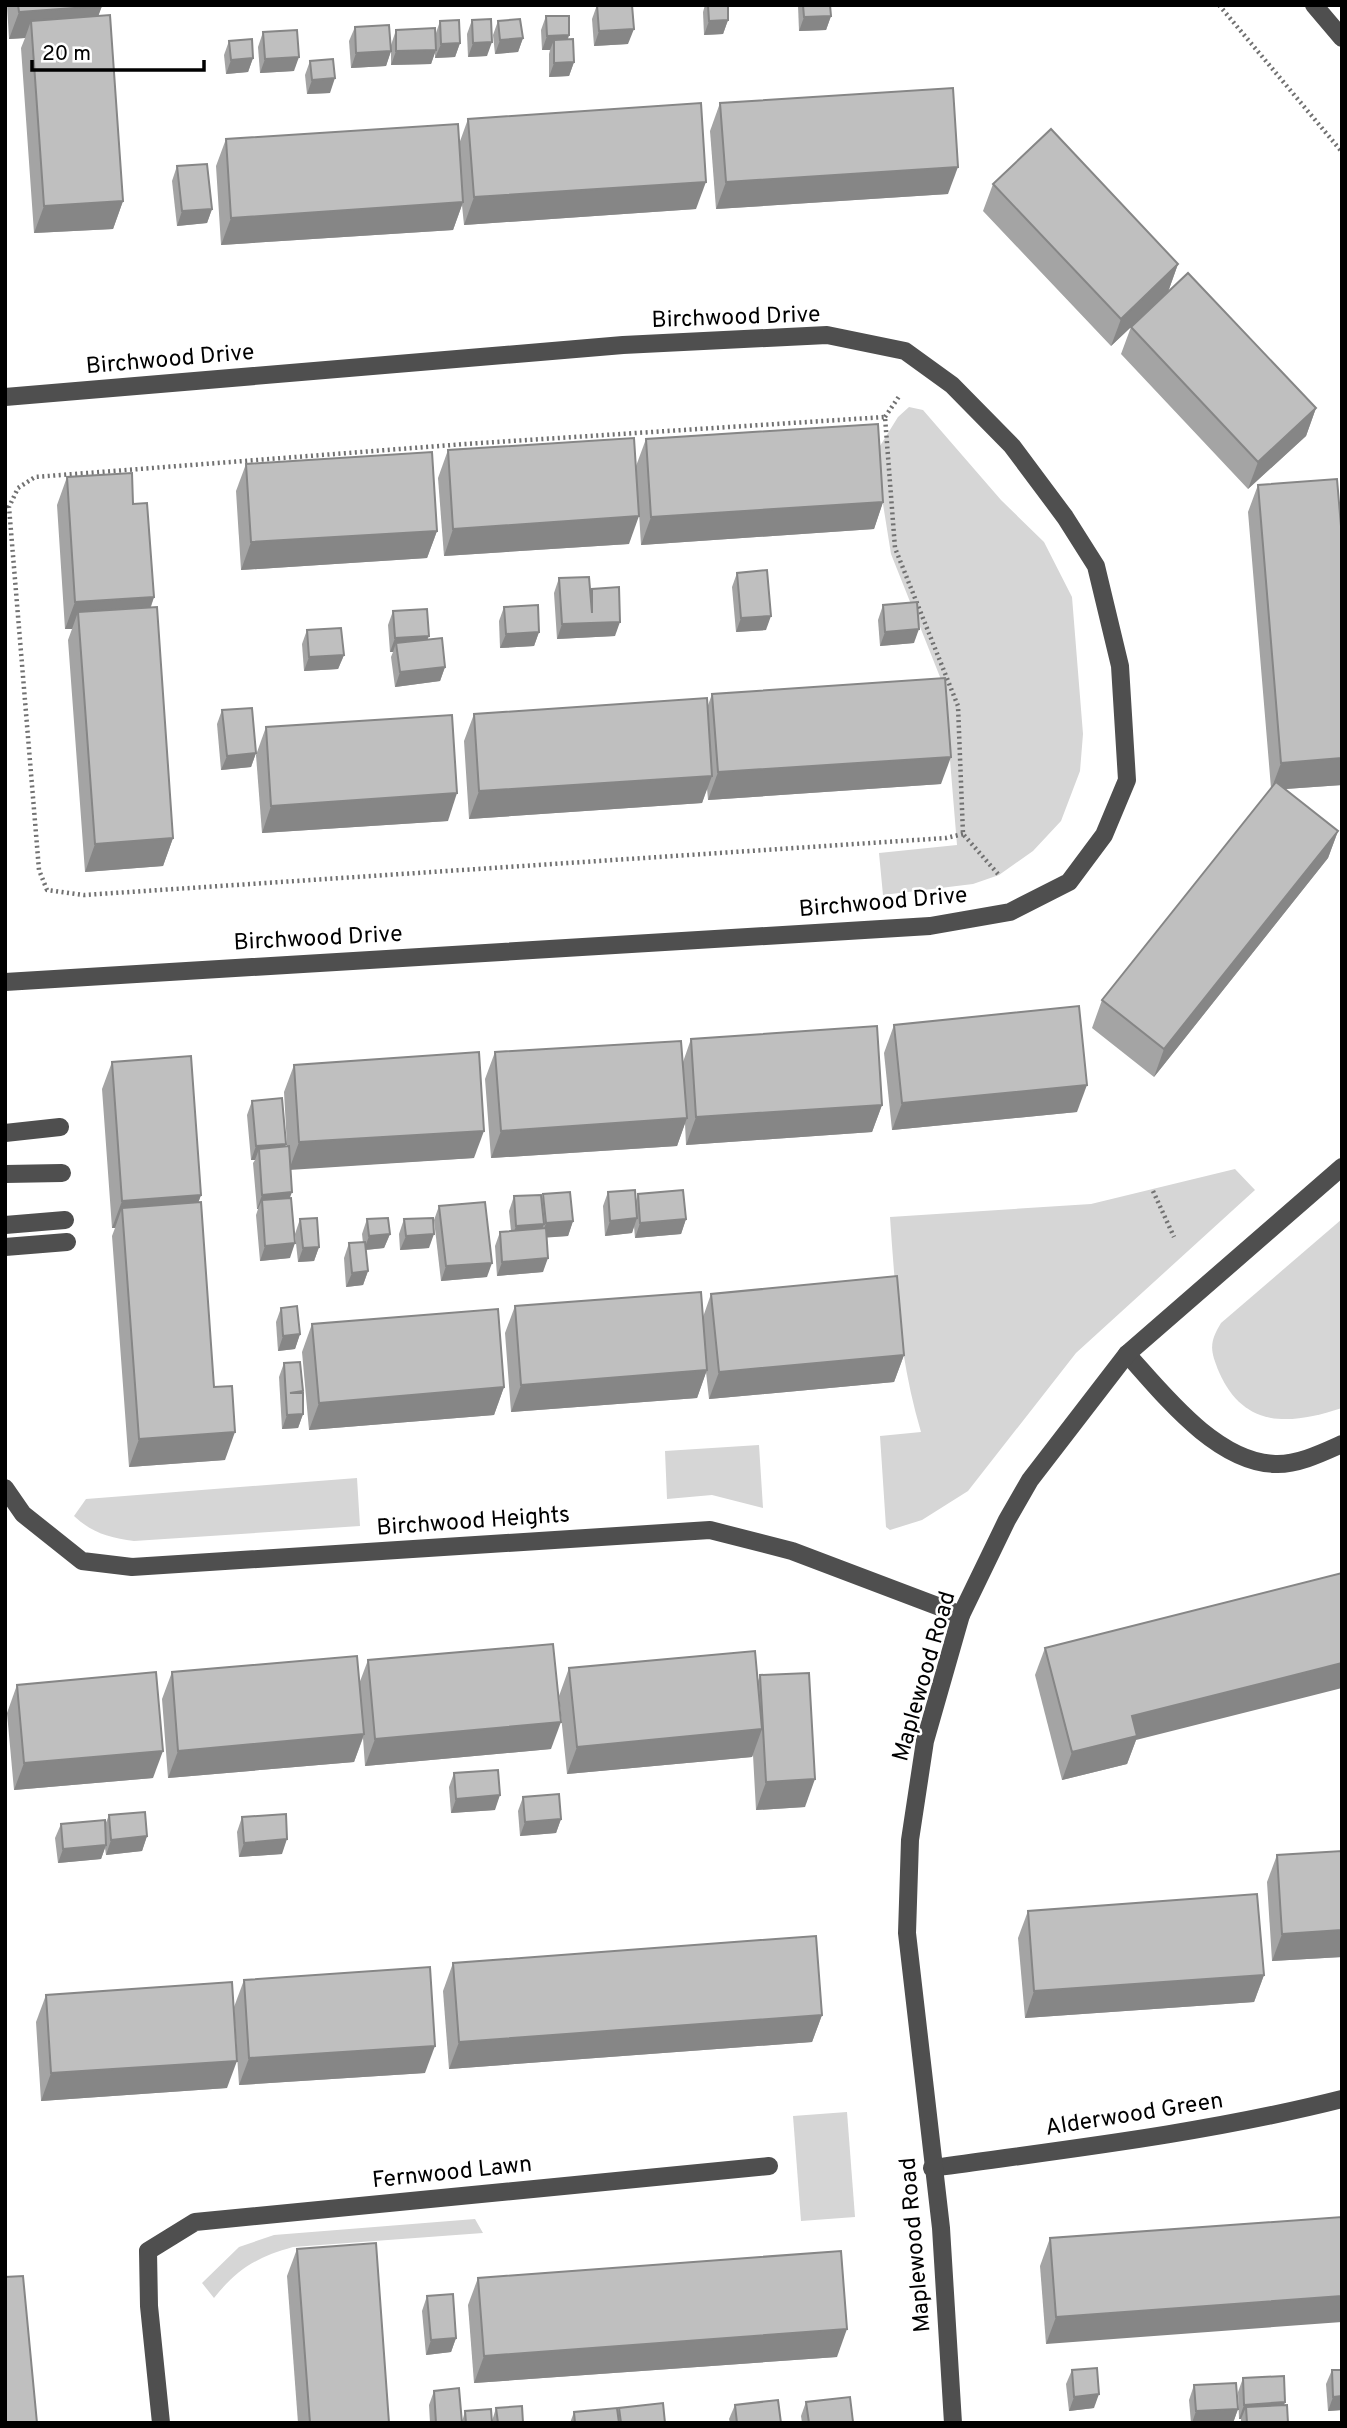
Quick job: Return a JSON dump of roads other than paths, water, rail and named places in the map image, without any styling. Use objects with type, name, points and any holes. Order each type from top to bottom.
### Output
[{"type":"street","points":[[1314,5],[1342,38]]},
{"type":"street","name":"Birchwood Drive","points":[[5,397],[623,345],[827,335],[905,351],[952,385],[1012,446],[1065,517],[1096,566],[1120,666],[1127,780],[1104,835],[1069,882],[1010,912],[930,926],[5,982]]},
{"type":"street","points":[[5,1133],[60,1127]]},
{"type":"street","name":"Maplewood Road","points":[[953,2423],[941,2228],[907,1933],[910,1840],[925,1741],[961,1615],[1007,1520],[1030,1480],[1127,1354],[1342,1167]]},
{"type":"street","points":[[5,1174],[62,1173]]},
{"type":"street","points":[[5,1225],[65,1220]]},
{"type":"street","points":[[5,1247],[67,1242]]},
{"type":"street","points":[[1127,1354],[1170,1402],[1230,1453],[1275,1465],[1312,1457],[1342,1444]]},
{"type":"street","name":"Birchwood Heights","points":[[5,1488],[23,1514],[82,1561],[132,1567],[710,1530],[792,1551],[961,1615]]},
{"type":"street","name":"Alderwood Green","points":[[932,2168],[1169,2134],[1286,2113],[1342,2099]]},
{"type":"street","name":"Fernwood Lawn","points":[[161,2423],[149,2306],[148,2251],[195,2221],[769,2166]]}]
